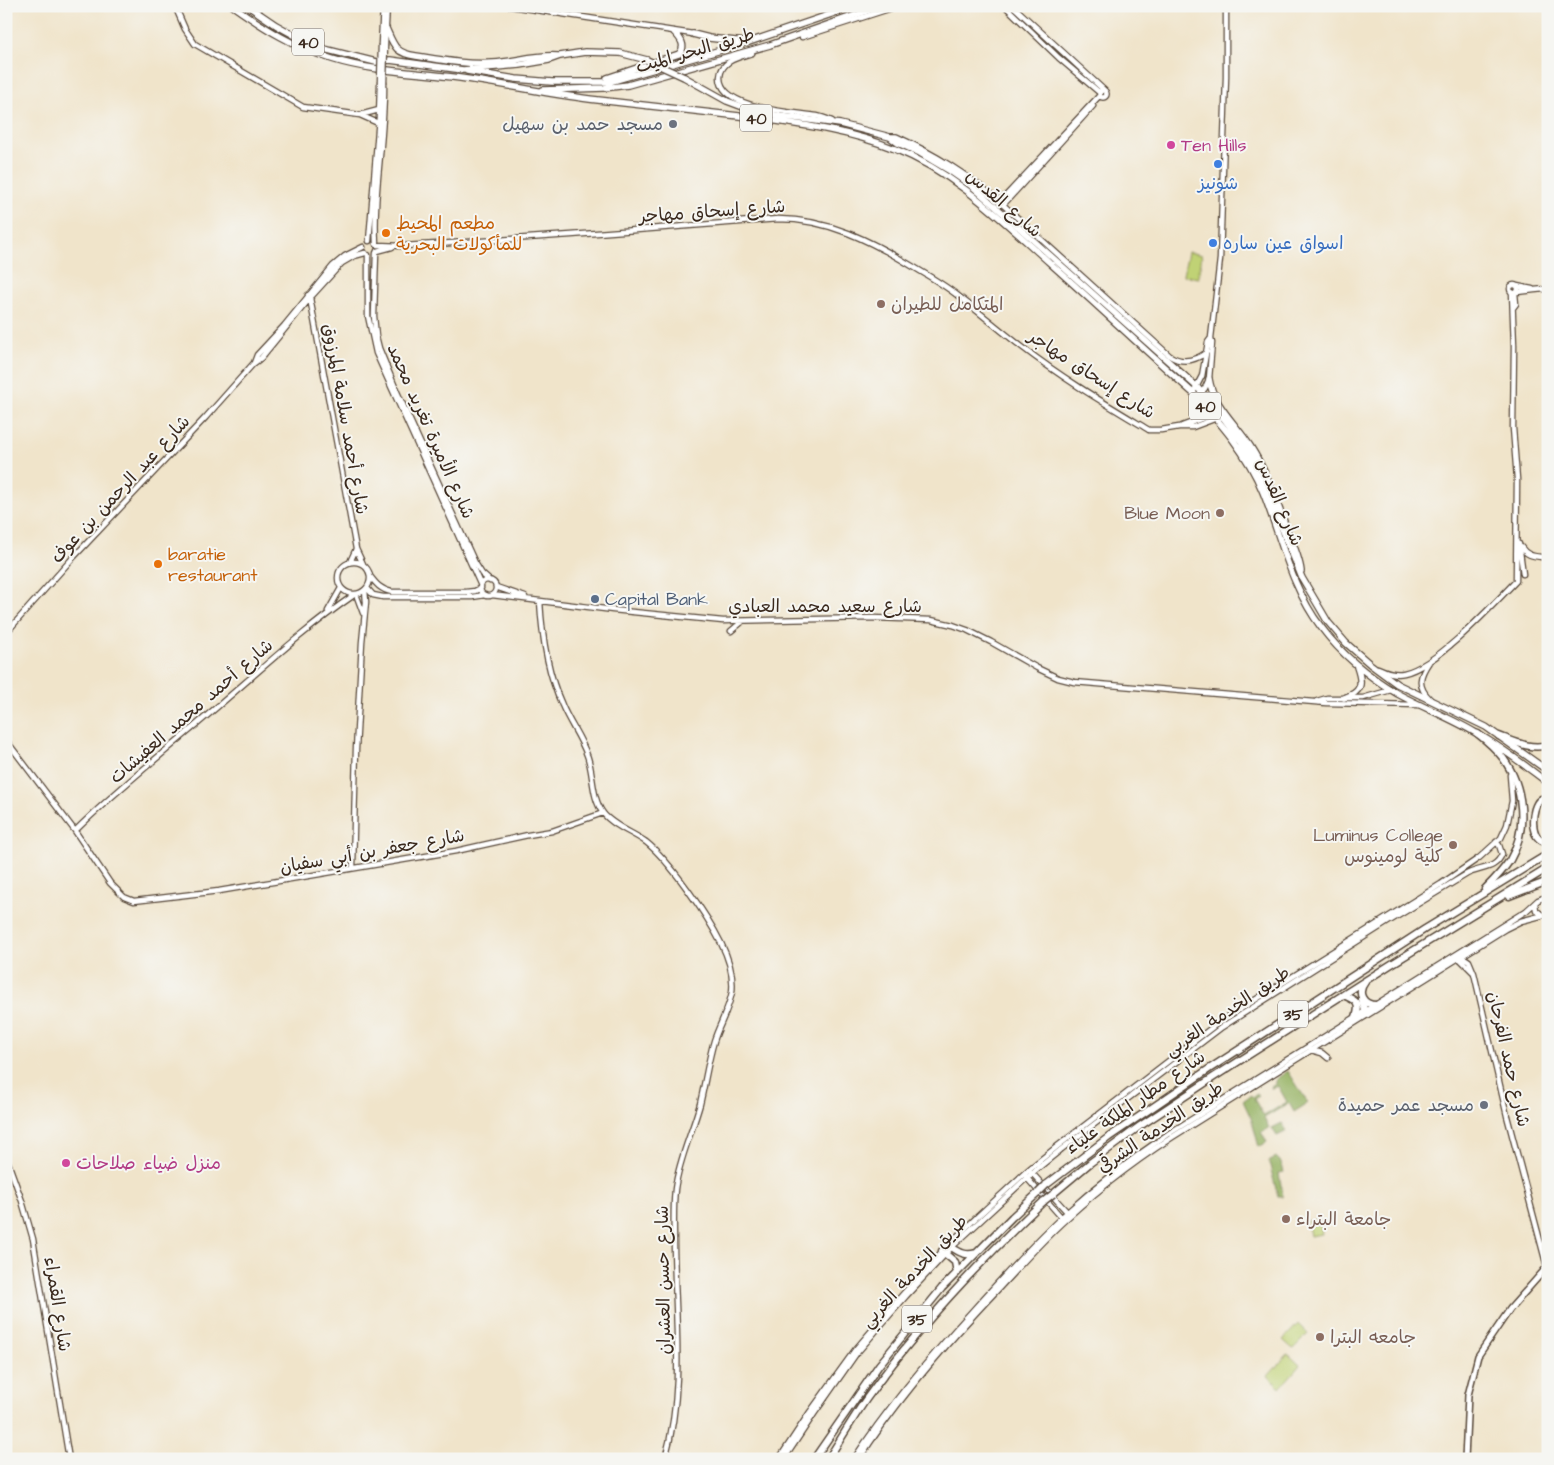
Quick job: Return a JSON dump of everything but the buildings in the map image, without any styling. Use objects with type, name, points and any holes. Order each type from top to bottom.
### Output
[{"type":"highway","points":[[1477,897],[1510,860],[1518,839],[1522,818],[1520,796],[1508,766],[1499,753],[1478,734]]},
{"type":"highway","points":[[1499,736],[1534,747],[1548,745]]},
{"type":"highway","points":[[1548,797],[1537,803],[1533,824],[1536,837],[1541,842],[1548,842]]},
{"type":"highway","name":"شارع مطار الملكة علياء","points":[[814,1459],[879,1365],[942,1288],[1046,1186],[1109,1137],[1172,1093],[1477,897],[1548,854]]},
{"type":"highway","name":"شارع مطار الملكة علياء","points":[[828,1459],[886,1372],[952,1294],[1000,1243],[1044,1201],[1090,1162],[1140,1126],[1231,1066],[1548,868]]},
{"type":"highway","points":[[1483,908],[1548,881]]},
{"type":"highway","points":[[1365,1013],[1360,992],[1366,980]]},
{"type":"highway","points":[[1343,995],[1352,998],[1357,1003],[1356,1018]]},
{"type":"highway","points":[[1362,998],[1368,1003],[1376,1005]]},
{"type":"highway","points":[[950,1246],[965,1254],[977,1252]]},
{"type":"highway","points":[[944,1252],[955,1262],[957,1273]]},
{"type":"main road","name":"40","points":[[233,6],[290,42],[332,59],[371,68],[459,78],[589,99],[717,113],[833,130],[856,135],[918,155]]},
{"type":"main road","name":"40","points":[[248,6],[286,31],[324,49],[376,62],[390,60],[462,70],[520,65],[586,52],[631,55],[647,60],[684,77],[727,101],[751,110],[840,124],[890,137],[918,155]]},
{"type":"main road","points":[[462,70],[516,79],[552,82],[609,82],[749,42],[855,6]]},
{"type":"main road","name":"طريق البحر الميت","points":[[536,90],[604,88],[628,85],[770,44],[881,6]]},
{"type":"main road","points":[[386,28],[396,49],[402,53],[452,62],[485,64],[545,55],[560,56]]},
{"type":"main road","points":[[598,81],[676,56],[682,51],[683,44],[674,32]]},
{"type":"main road","points":[[692,34],[709,38],[749,42]]},
{"type":"main road","points":[[689,67],[694,57]]},
{"type":"main road","points":[[890,137],[896,137],[943,161],[972,180],[1002,204]]},
{"type":"main road","name":"شارع القدس","points":[[918,155],[958,182],[980,200],[1197,393],[1231,427],[1254,462],[1302,578],[1328,622],[1346,643],[1397,684],[1469,719],[1499,736],[1548,770]]},
{"type":"main road","points":[[1209,378],[1210,388],[1215,398],[1250,445],[1262,468],[1296,551],[1302,569],[1302,578]]},
{"type":"main road","name":"شارع القدس","points":[[1197,393],[1237,445],[1254,472],[1297,585],[1315,619],[1329,638],[1356,665],[1391,690],[1501,747],[1548,782]]},
{"type":"main road","points":[[1315,619],[1317,614],[1322,613]]},
{"type":"main road","points":[[1344,698],[1354,694],[1360,687],[1360,678],[1356,665]]},
{"type":"main road","points":[[1391,690],[1397,684]]},
{"type":"main road","points":[[1465,1459],[1468,1394],[1478,1356],[1510,1309],[1547,1266]]},
{"type":"street","points":[[175,6],[191,39],[200,47],[222,60],[303,107],[360,115],[378,124]]},
{"type":"street","points":[[382,83],[385,109],[378,180],[377,252],[372,256],[365,252],[365,243],[369,241],[382,83],[383,6]]},
{"type":"street","points":[[383,44],[387,6]]},
{"type":"street","points":[[510,6],[692,34]]},
{"type":"street","points":[[840,124],[819,116],[767,109],[738,100],[724,88],[720,77],[724,66],[734,58],[898,6]]},
{"type":"street","points":[[1005,6],[1052,52],[1101,94]]},
{"type":"street","points":[[1013,6],[1101,94]]},
{"type":"street","points":[[1197,393],[1207,386],[1209,378],[1211,338],[1220,259],[1226,77],[1226,6]]},
{"type":"street","points":[[1101,94],[1002,204],[1170,356],[1177,360],[1187,361],[1196,359],[1207,352]]},
{"type":"street","points":[[360,115],[379,110]]},
{"type":"street","name":"شارع إسحاق مهاجر","points":[[377,244],[396,246],[581,235],[778,219],[808,220],[862,238],[932,279],[955,294],[1021,347],[1060,375],[1149,430],[1193,427],[1217,418]]},
{"type":"street","points":[[369,241],[377,244]]},
{"type":"street","name":"شارع إسحاق مهاجر","points":[[377,252],[396,246]]},
{"type":"street","name":"شارع عبد الرحمن بن عوف","points":[[6,633],[70,561],[261,358],[309,297],[342,263],[365,252]]},
{"type":"street","name":"شارع الأميرة تغريد محمد","points":[[365,252],[368,316],[376,353],[481,587]]},
{"type":"street","name":"شارع الأميرة تغريد محمد","points":[[377,252],[374,316],[379,348],[475,562],[482,574],[490,581]]},
{"type":"street","points":[[1370,664],[1390,672],[1401,673],[1413,670],[1432,659],[1470,626],[1516,581],[1518,538],[1517,479],[1513,428],[1513,308],[1515,291],[1548,290]]},
{"type":"street","name":"شارع أحمد سلامة المرزوق","points":[[309,297],[356,549],[363,564]]},
{"type":"street","points":[[1197,393],[1208,342],[1211,338]]},
{"type":"street","name":"شارع إسحاق مهاجر","points":[[1179,427],[1204,418],[1209,410]]},
{"type":"street","points":[[1518,538],[1524,574]]},
{"type":"street","points":[[1520,546],[1526,553],[1541,557]]},
{"type":"street","points":[[350,562],[356,549]]},
{"type":"street","points":[[354,867],[356,749],[366,589],[370,582],[370,576],[368,569],[363,564],[350,562],[344,565],[338,573],[337,580],[341,588],[348,594],[355,594],[366,589]]},
{"type":"street","points":[[366,589],[373,595],[389,598],[472,598],[492,595],[496,587],[494,583],[486,581],[474,591],[466,592],[392,592],[379,587],[370,576]]},
{"type":"street","points":[[481,587],[484,595]]},
{"type":"street","name":"شارع سعيد محمد العبادي","points":[[496,587],[540,601],[712,620],[926,619],[947,623],[967,630],[1037,668],[1066,681],[1315,702],[1420,705]]},
{"type":"street","name":"شارع أحمد محمد العفيشات","points":[[326,614],[341,588]]},
{"type":"street","points":[[355,594],[364,617]]},
{"type":"street","name":"شارع أحمد محمد العفيشات","points":[[75,831],[165,750],[326,614],[355,594]]},
{"type":"street","name":"شارع سعيد محمد العبادي","points":[[492,595],[531,599]]},
{"type":"street","points":[[540,601],[541,623],[554,686],[563,709],[587,754],[592,770],[595,794],[603,813]]},
{"type":"street","points":[[731,632],[742,621]]},
{"type":"street","points":[[1432,659],[1422,672],[1420,681],[1424,693],[1437,704]]},
{"type":"street","name":"شارع سعيد محمد العبادي","points":[[1315,702],[1327,698],[1363,698],[1391,690]]},
{"type":"street","points":[[6,740],[75,831]]},
{"type":"street","name":"طريق الخدمة الغربي","points":[[780,1459],[810,1412],[853,1352],[887,1311],[1023,1174],[1030,1171],[1218,1023],[1440,887],[1475,862],[1501,838],[1511,809],[1512,785],[1508,766]]},
{"type":"street","name":"شارع جعفر بن أبي سفيان","points":[[75,831],[120,894],[128,900],[143,901],[243,888],[354,867],[456,851],[552,831],[603,813]]},
{"type":"street","name":"شارع حسن العشران","points":[[603,813],[647,843],[664,860],[708,921],[721,943],[728,961],[731,978],[732,993],[712,1047],[700,1104],[685,1146],[675,1190],[674,1255],[678,1375],[675,1411],[664,1459]]},
{"type":"street","name":"طريق الخدمة الغربي","points":[[1440,887],[1470,872],[1486,869],[1498,862],[1502,854],[1496,842]]},
{"type":"street","name":"طريق الخدمة الشرقي","points":[[854,1459],[903,1391],[947,1339],[1068,1214],[1121,1167],[1148,1148],[1356,1018],[1459,956],[1526,911],[1535,902],[1548,896]]},
{"type":"street","points":[[1535,902],[1536,910],[1545,915]]},
{"type":"street","name":"طريق الخدمة الشرقي","points":[[1068,1214],[1161,1144],[1312,1050],[1376,1005],[1516,923],[1545,915]]},
{"type":"street","name":"شارع حمد الفرحان","points":[[1459,956],[1474,973],[1507,1116],[1547,1266]]},
{"type":"street","points":[[1312,1050],[1322,1053],[1328,1058]]},
{"type":"street","name":"شارع القمراء","points":[[6,1157],[20,1194],[33,1239],[69,1459]]},
{"type":"street","points":[[1030,1171],[1068,1214]]},
{"type":"street","name":"طريق الخدمة الغربي","points":[[950,1246],[1027,1178],[1030,1171]]},
{"type":"street","points":[[1023,1174],[1063,1219]]},
{"type":"street","name":"طريق الخدمة الشرقي","points":[[859,1459],[890,1414],[949,1342],[1063,1219]]},
{"type":"street","name":"طريق الخدمة الغربي","points":[[784,1459],[858,1352],[944,1252]]},
{"type":"green space","points":[[1188,252],[1202,255],[1198,278],[1183,275]]},
{"type":"green space","points":[[1288,1071],[1308,1103],[1294,1112],[1289,1103],[1264,1118],[1269,1128],[1261,1132],[1267,1142],[1259,1147],[1251,1118],[1243,1101],[1251,1095],[1253,1097],[1257,1094],[1259,1096],[1254,1099],[1264,1116],[1287,1102],[1278,1086],[1272,1089],[1271,1087],[1276,1084],[1276,1079]]},
{"type":"green space","points":[[1282,1123],[1287,1131],[1277,1136],[1272,1128]]},
{"type":"green space","points":[[1276,1157],[1281,1162],[1284,1172],[1279,1173],[1283,1197],[1278,1197],[1269,1162]]},
{"type":"green space","points":[[1319,1219],[1322,1234],[1310,1236],[1307,1221]]},
{"type":"green space","points":[[1298,1324],[1308,1334],[1293,1349],[1283,1340]]},
{"type":"green space","points":[[1288,1354],[1300,1365],[1280,1388],[1268,1376]]},
{"type":"place","name":"مسجد حمد بن سهيل","points":[[673,124]]},
{"type":"place","name":"Ten Hills","points":[[1171,145]]},
{"type":"place","name":"شونيز","points":[[1218,164]]},
{"type":"place","name":"مطعم المحيط للمأكولات البحرية","points":[[386,233]]},
{"type":"place","name":"اسواق عين ساره","points":[[1213,243]]},
{"type":"place","name":"المتكامل للطيران","points":[[881,304]]},
{"type":"place","name":"Blue Moon","points":[[1220,513]]},
{"type":"place","name":"baratie restaurant","points":[[158,564]]},
{"type":"place","name":"Capital Bank","points":[[595,599]]},
{"type":"place","name":"Luminus College كلية لومينوس","points":[[1453,845]]},
{"type":"place","name":"مسجد عمر حميدة","points":[[1484,1105]]},
{"type":"place","name":"منزل ضياء صلاحات","points":[[66,1163]]},
{"type":"place","name":"جامعة البتراء","points":[[1286,1219]]},
{"type":"place","name":"جامعه البترا","points":[[1320,1337]]}]
